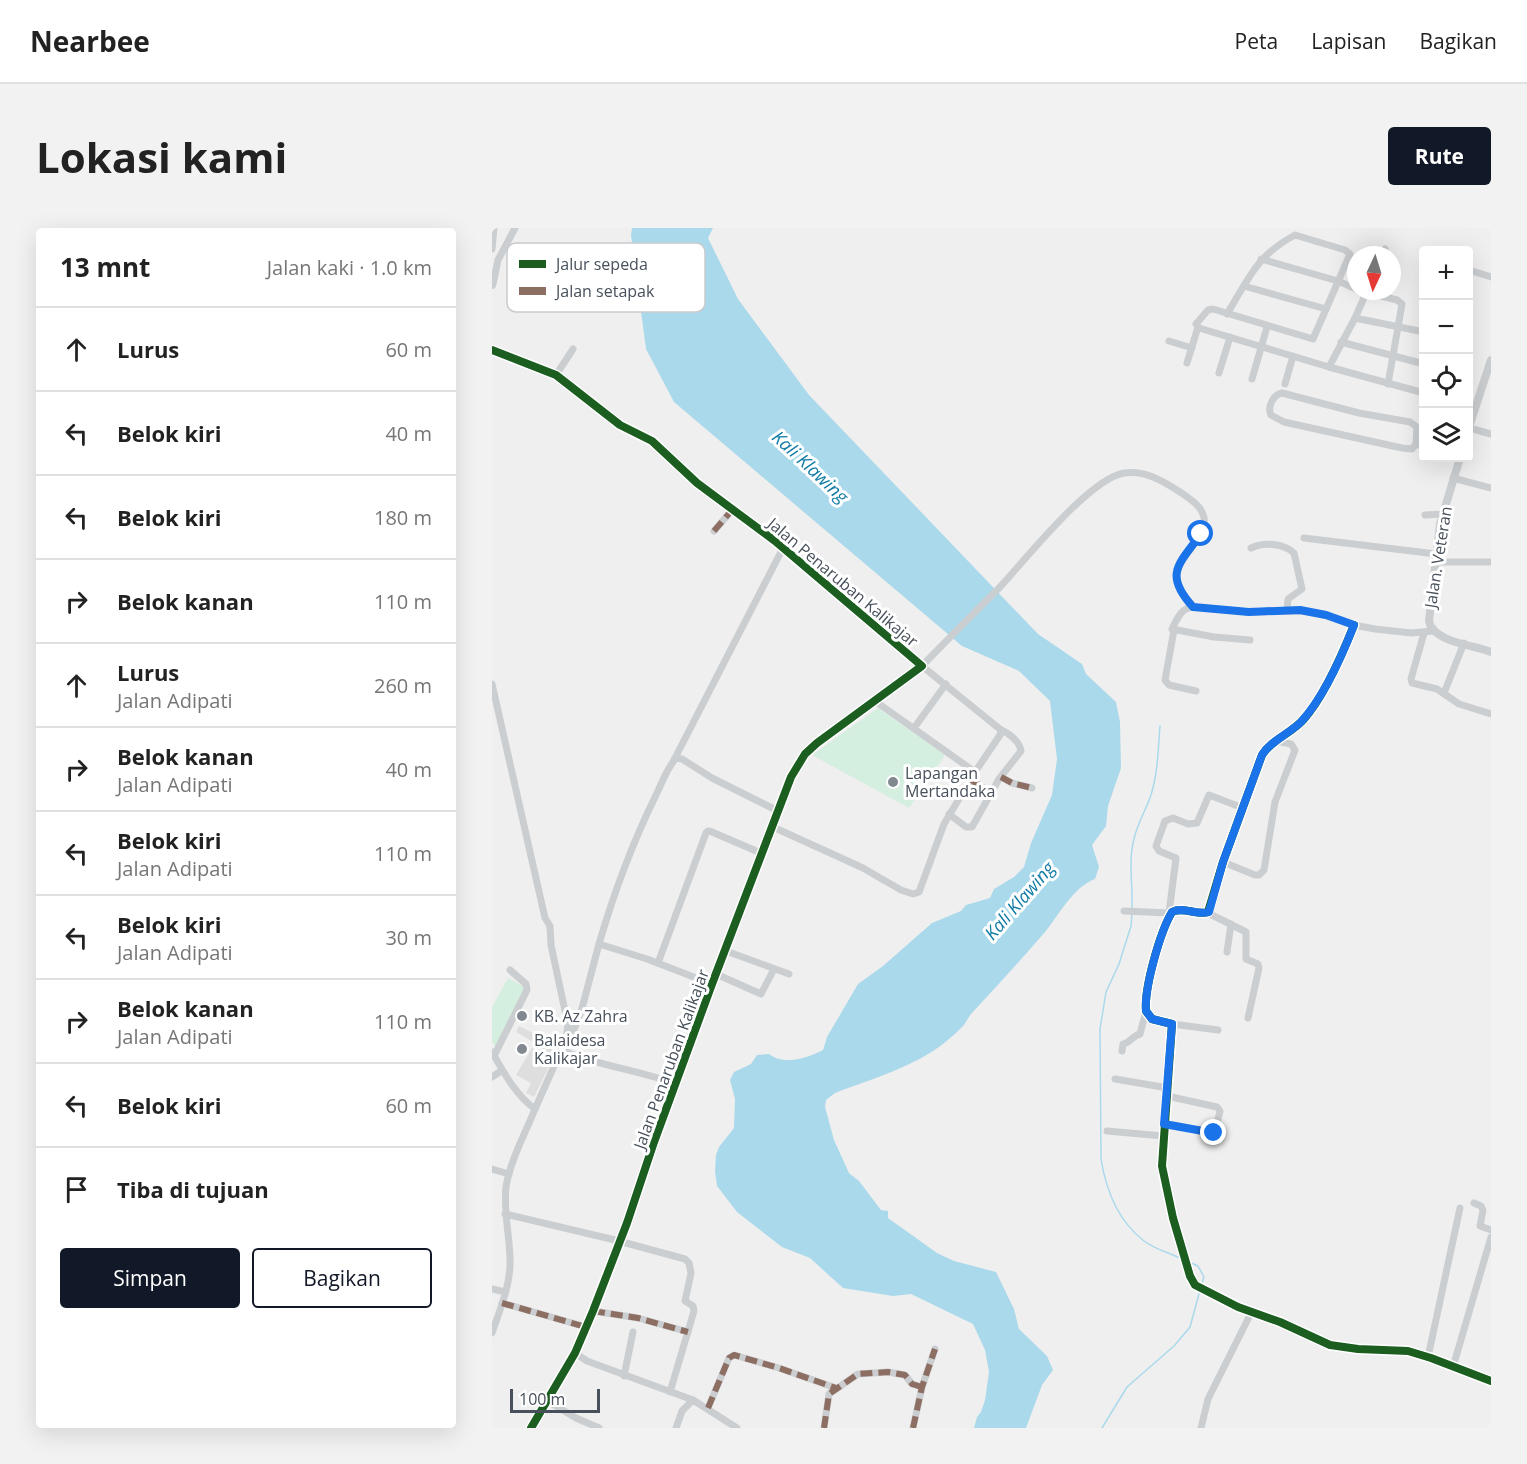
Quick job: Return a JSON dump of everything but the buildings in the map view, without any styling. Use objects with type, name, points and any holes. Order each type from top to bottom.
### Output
[{"type":"street","points":[[492,249],[495,228]]},
{"type":"street","points":[[492,284],[495,260],[515,228]]},
{"type":"street","points":[[1187,363],[1198,327],[1197,321],[1212,309],[1227,314],[1267,327],[1313,339],[1350,254],[1335,247],[1296,236],[1277,245],[1261,259],[1227,314]]},
{"type":"street","points":[[1261,259],[1347,285]]},
{"type":"street","points":[[1473,271],[1491,277]]},
{"type":"street","points":[[1244,286],[1326,309]]},
{"type":"street","points":[[1329,367],[1355,318],[1361,300]]},
{"type":"street","points":[[1388,384],[1403,307],[1401,302],[1394,300]]},
{"type":"street","points":[[1355,318],[1419,331]]},
{"type":"street","points":[[1198,327],[1419,392]]},
{"type":"street","points":[[1252,379],[1267,327]]},
{"type":"street","points":[[1219,373],[1230,337]]},
{"type":"street","points":[[1169,342],[1192,348]]},
{"type":"street","points":[[1341,342],[1419,363]]},
{"type":"street","points":[[556,375],[573,349]]},
{"type":"street","name":"Jalan Penaruban Kalikajar","points":[[492,350],[556,375],[620,425],[652,441],[697,483],[783,548],[922,666],[804,754],[791,777],[712,984],[627,1223],[593,1311],[575,1353],[531,1428]]},
{"type":"street","points":[[1285,384],[1293,356]]},
{"type":"street","points":[[1473,404],[1491,360]]},
{"type":"street","points":[[1282,393],[1359,413],[1414,424],[1417,427],[1420,445],[1412,449],[1402,448],[1284,422],[1271,416],[1270,405],[1275,397],[1282,393]]},
{"type":"street","points":[[1473,430],[1491,434]]},
{"type":"street","name":"Jalan. Veteran","points":[[1459,462],[1442,514],[1429,615],[1429,632],[1491,652]]},
{"type":"street","points":[[949,814],[966,827],[972,827],[1001,777],[1021,749],[1009,734],[922,666],[1087,496],[1113,477],[1124,473],[1136,473],[1159,479],[1193,502],[1202,512],[1204,527],[1178,566],[1176,577],[1180,591],[1193,607]]},
{"type":"street","points":[[1453,478],[1491,488]]},
{"type":"street","points":[[714,531],[732,510]]},
{"type":"street","points":[[1425,515],[1442,514]]},
{"type":"street","points":[[1304,538],[1436,558],[1491,562]]},
{"type":"street","points":[[1251,548],[1258,545],[1274,545],[1284,547],[1294,553],[1302,589],[1288,599],[1287,610]]},
{"type":"street","points":[[492,1333],[505,1292],[510,1257],[505,1198],[509,1174],[534,1109],[581,1012],[599,944],[625,862],[674,760],[783,548]]},
{"type":"street","points":[[1196,691],[1169,685],[1165,680],[1174,630],[1172,628],[1182,611],[1187,607],[1249,612],[1287,610],[1326,615],[1354,625],[1396,632],[1429,632],[1411,681],[1415,685],[1437,689],[1459,704],[1491,714]]},
{"type":"street","points":[[1208,913],[1223,862],[1262,755],[1266,748],[1298,726],[1310,711],[1347,644],[1354,625]]},
{"type":"street","points":[[1174,630],[1250,640]]},
{"type":"street","points":[[1444,693],[1464,643]]},
{"type":"street","points":[[492,684],[545,918],[550,926],[549,936],[568,1025],[562,1051]]},
{"type":"street","points":[[914,728],[946,684]]},
{"type":"street","points":[[875,701],[914,728],[991,793]]},
{"type":"street","points":[[773,827],[863,868],[901,890],[916,894],[921,888],[940,832],[949,814],[1001,730]]},
{"type":"street","points":[[1223,862],[1259,875],[1264,870],[1275,802],[1295,750],[1292,744],[1276,741]]},
{"type":"street","points":[[674,760],[682,759],[712,778],[778,811]]},
{"type":"street","points":[[1001,777],[1012,783],[1032,788]]},
{"type":"street","points":[[1122,1051],[1124,1043],[1140,1034],[1153,966],[1169,914],[1176,858],[1159,851],[1155,846],[1165,821],[1173,818],[1188,824],[1197,824],[1209,795],[1243,808]]},
{"type":"street","points":[[658,963],[706,833],[712,832],[763,854]]},
{"type":"street","points":[[1124,911],[1169,914],[1179,910],[1208,913],[1246,932],[1246,959],[1259,966],[1256,990],[1248,1018]]},
{"type":"street","points":[[1227,952],[1231,924]]},
{"type":"street","points":[[599,944],[712,984]]},
{"type":"street","points":[[726,951],[789,974]]},
{"type":"street","points":[[716,974],[761,994],[774,969]]},
{"type":"street","points":[[510,970],[526,984],[527,990],[493,1054],[501,1071],[534,1109]]},
{"type":"street","points":[[1146,1011],[1152,1019],[1218,1030]]},
{"type":"street","points":[[1172,1024],[1162,1166],[1167,1194],[1193,1282],[1251,1313],[1280,1322],[1338,1347],[1397,1349],[1428,1357],[1491,1381]]},
{"type":"street","points":[[562,1051],[676,1084]]},
{"type":"street","points":[[492,1077],[501,1071]]},
{"type":"street","points":[[1115,1079],[1217,1107],[1220,1111],[1215,1131],[1212,1133],[1164,1124]]},
{"type":"street","points":[[1107,1131],[1163,1136]]},
{"type":"street","points":[[492,1170],[509,1174]]},
{"type":"street","points":[[1474,1203],[1483,1209],[1480,1226],[1491,1230]]},
{"type":"street","points":[[1428,1357],[1460,1208]]},
{"type":"street","points":[[506,1215],[619,1241],[685,1259],[689,1263],[691,1273],[685,1301],[694,1308],[670,1392]]},
{"type":"street","points":[[1454,1367],[1491,1238]]},
{"type":"street","points":[[492,1289],[505,1292]]},
{"type":"street","points":[[502,1303],[586,1327]]},
{"type":"street","points":[[593,1311],[638,1318],[688,1332]]},
{"type":"street","points":[[1201,1428],[1208,1399],[1251,1313]]},
{"type":"street","points":[[624,1376],[633,1332]]},
{"type":"street","points":[[913,1428],[922,1387],[934,1349]]},
{"type":"street","points":[[575,1353],[587,1361],[624,1376],[693,1400],[737,1428]]},
{"type":"street","points":[[708,1408],[729,1358],[734,1355],[836,1388]]},
{"type":"street","points":[[824,1428],[829,1394],[858,1374],[888,1372],[905,1375],[912,1384],[922,1387]]},
{"type":"street","points":[[546,1400],[576,1418],[599,1428]]},
{"type":"street","points":[[676,1428],[682,1412],[693,1400]]},
{"type":"shaded area","points":[[519,1026],[559,1046],[534,1097],[526,1093],[531,1083],[516,1075],[535,1043],[516,1032]]},
{"type":"green space","name":"Lapangan Mertandaka","points":[[878,708],[945,755],[909,808],[812,755]]},
{"type":"green space","points":[[508,978],[526,988],[496,1047],[492,1042],[492,1007]]},
{"type":"water","name":"Kali Klawing","points":[[632,228],[713,228],[708,238],[738,299],[809,395],[1038,634],[1082,664],[1086,674],[1116,702],[1120,722],[1121,768],[1108,806],[1106,826],[1092,845],[1099,867],[1095,879],[1073,895],[1045,932],[947,1041],[901,1068],[835,1093],[826,1100],[825,1107],[834,1140],[849,1173],[859,1181],[881,1210],[888,1211],[888,1218],[937,1253],[954,1261],[996,1272],[1014,1309],[1019,1329],[1047,1356],[1053,1370],[1042,1385],[1026,1428],[974,1428],[985,1400],[989,1372],[985,1350],[973,1324],[911,1294],[893,1296],[843,1288],[810,1258],[782,1247],[737,1212],[717,1186],[715,1171],[719,1147],[734,1128],[735,1099],[730,1080],[734,1072],[751,1064],[757,1055],[769,1054],[775,1058],[788,1060],[810,1056],[823,1050],[827,1037],[858,984],[883,966],[932,923],[961,911],[966,905],[990,898],[994,889],[1014,877],[1024,867],[1031,843],[1052,795],[1057,759],[1050,701],[1019,671],[962,646],[674,402],[646,349],[641,312],[705,312],[705,243],[632,243]]},
{"type":"waterway","points":[[1132,909],[1132,847],[1153,787],[1160,726]]},
{"type":"waterway","points":[[1132,913],[1131,926],[1119,964],[1106,992],[1100,1029],[1101,1159],[1110,1193],[1127,1224],[1148,1244],[1182,1259]]},
{"type":"waterway","points":[[1189,1262],[1198,1266],[1204,1277],[1201,1286]]},
{"type":"waterway","points":[[1102,1428],[1127,1387],[1174,1346],[1190,1327],[1200,1290]]},
{"type":"marked path","points":[[714,531],[732,510]]},
{"type":"marked path","points":[[1001,777],[1012,783],[1032,788]]},
{"type":"marked path","points":[[970,779],[991,793]]},
{"type":"marked path","points":[[502,1303],[586,1327]]},
{"type":"marked path","points":[[593,1311],[638,1318],[688,1332]]},
{"type":"marked path","points":[[913,1428],[922,1387],[935,1349]]},
{"type":"marked path","points":[[708,1408],[729,1358],[734,1355],[836,1388]]},
{"type":"marked path","points":[[824,1428],[829,1394],[858,1374],[888,1372],[905,1375],[912,1384],[922,1387]]},
{"type":"cycle path","points":[[492,350],[556,375],[620,425],[652,441],[697,483],[775,541],[922,666],[817,743],[805,754],[791,777],[712,984],[627,1223],[593,1311],[575,1353],[531,1428]]},
{"type":"cycle path","points":[[1354,625],[1332,674],[1312,709],[1299,724],[1271,745],[1262,755],[1223,862],[1208,912],[1177,910],[1172,912],[1167,921],[1150,975],[1146,1001],[1146,1011],[1152,1019],[1172,1024],[1162,1166],[1173,1218],[1190,1276],[1195,1285],[1238,1307],[1280,1322],[1330,1345],[1358,1349],[1408,1351],[1491,1381]]},
{"type":"place","name":"Lapangan Mertandaka","points":[[893,782]]},
{"type":"place","name":"KB. Az Zahra","points":[[522,1016]]},
{"type":"place","name":"Balaidesa Kalikajar","points":[[522,1049]]},
{"type":"route","points":[[1201,534],[1178,566],[1176,577],[1180,591],[1193,607],[1249,612],[1300,610],[1326,615],[1354,625],[1347,644],[1310,711],[1298,726],[1264,751],[1223,862],[1209,912],[1204,914],[1183,910],[1172,912],[1155,956],[1146,1011],[1152,1019],[1172,1024],[1164,1124],[1214,1133]]}]
